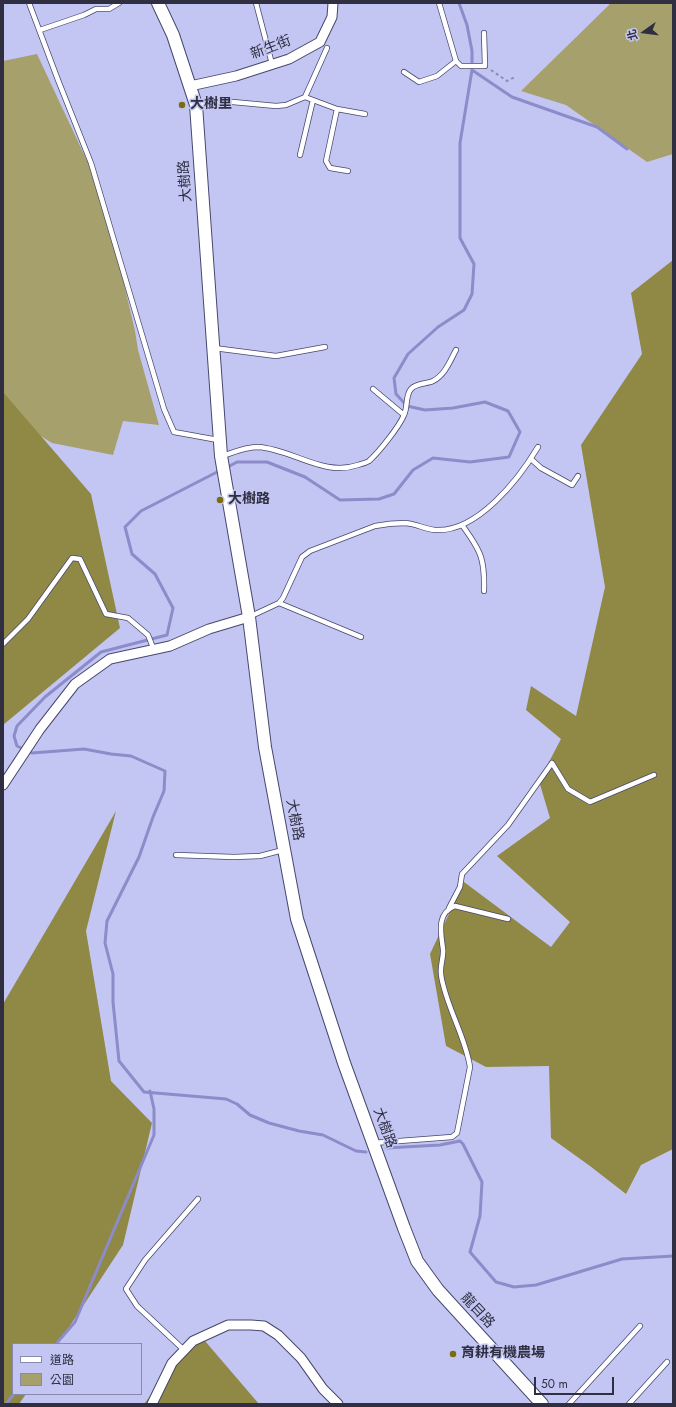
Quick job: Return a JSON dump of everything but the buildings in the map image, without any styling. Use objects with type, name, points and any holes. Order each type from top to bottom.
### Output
[{"type":"street","name":"大樹路","points":[[158,3],[173,36],[196,105],[221,456],[249,617],[265,747],[297,919],[344,1063],[404,1228]]},
{"type":"street","name":"新生街","points":[[190,86],[236,76],[289,59],[320,42],[332,17],[333,3]]},
{"type":"street","points":[[3,785],[40,729],[75,684],[110,659],[170,646],[209,629],[249,617]]},
{"type":"street","name":"龍目路","points":[[404,1228],[417,1261],[438,1290],[542,1404]]},
{"type":"street","points":[[152,1404],[172,1363],[192,1341],[228,1325],[251,1324],[264,1326],[278,1335],[301,1358],[323,1389],[338,1404]]},
{"type":"lane","points":[[29,3],[91,162],[164,409],[174,432],[220,440]]},
{"type":"lane","points":[[40,30],[84,15],[96,9],[109,8],[119,3]]},
{"type":"lane","points":[[256,3],[272,64]]},
{"type":"lane","points":[[439,3],[456,61],[461,66],[485,66],[484,33]]},
{"type":"lane","points":[[196,105],[222,101],[276,106],[286,105],[305,97],[327,48]]},
{"type":"lane","points":[[404,72],[419,82],[437,76],[456,61]]},
{"type":"lane","points":[[305,97],[337,109],[365,114]]},
{"type":"lane","points":[[300,155],[313,100]]},
{"type":"lane","points":[[337,109],[326,161],[330,168],[348,172]]},
{"type":"lane","points":[[214,348],[276,356],[325,347]]},
{"type":"lane","points":[[221,456],[244,448],[259,447],[289,453],[319,466],[338,469],[354,467],[368,462],[388,439],[404,415],[410,390],[414,386],[434,381],[444,372],[456,350]]},
{"type":"lane","points":[[373,389],[404,415]]},
{"type":"lane","points":[[249,617],[279,603],[283,598],[302,557],[310,551],[375,526],[385,524],[406,523],[437,530],[462,525],[501,498],[531,459],[538,447]]},
{"type":"lane","points":[[531,459],[541,468],[572,485],[578,476]]},
{"type":"lane","points":[[462,525],[476,544],[481,555],[484,570],[484,591]]},
{"type":"lane","points":[[3,644],[28,619],[72,558],[80,559],[106,614],[128,618],[148,635],[154,650]]},
{"type":"lane","points":[[279,603],[361,637]]},
{"type":"lane","points":[[373,1143],[452,1137],[457,1133],[470,1067],[469,1056],[446,996],[440,973],[443,950],[440,938],[440,927],[443,916],[460,887],[462,874],[508,825],[552,763],[568,789],[590,802],[654,774]]},
{"type":"lane","points":[[176,855],[234,857],[260,856],[284,850]]},
{"type":"lane","points":[[449,908],[455,906],[508,919]]},
{"type":"lane","points":[[184,1350],[136,1306],[126,1289],[145,1260],[198,1199]]},
{"type":"lane","points":[[569,1404],[640,1326]]},
{"type":"lane","points":[[629,1404],[667,1362]]},
{"type":"path","points":[[485,66],[507,81],[515,77]]},
{"type":"green space","points":[[609,3],[673,3],[673,154],[647,162],[566,105],[521,91],[609,5]]},
{"type":"green space","points":[[37,54],[89,165],[117,254],[138,350],[159,425],[123,421],[113,455],[52,443],[7,415],[3,415],[3,61]]},
{"type":"shaded area","points":[[673,260],[673,1149],[641,1165],[626,1194],[551,1138],[549,1066],[486,1067],[446,1046],[430,954],[464,882],[551,947],[570,922],[497,856],[550,818],[539,781],[561,739],[526,710],[531,686],[576,716],[605,587],[581,445],[642,354],[631,293]]},
{"type":"shaded area","points":[[3,392],[91,494],[120,628],[3,725]]},
{"type":"shaded area","points":[[116,811],[86,931],[111,1081],[152,1123],[123,1245],[59,1343],[12,1343],[12,1395],[25,1395],[19,1404],[3,1404],[3,1004]]},
{"type":"shaded area","points":[[199,1334],[259,1404],[144,1404]]},
{"type":"waterway","points":[[226,468],[237,462],[267,462],[305,477],[340,500],[379,499],[394,494],[413,470],[433,458],[470,462],[509,457],[520,432],[508,411],[485,402],[453,408],[425,410],[407,406],[396,394],[394,378],[408,354],[438,327],[464,310],[472,294],[474,264],[460,238],[460,143],[472,70],[472,51],[467,25],[459,3]]},
{"type":"waterway","points":[[472,70],[512,97],[597,127],[627,149]]},
{"type":"waterway","points":[[221,470],[141,511],[125,527],[132,554],[155,574],[173,608],[167,635],[101,652],[45,697],[17,726],[14,736],[17,746],[32,753],[84,749],[131,756],[165,771],[164,791],[139,857],[107,921],[105,943],[113,974],[113,1002],[119,1061],[144,1092],[226,1099],[237,1104],[250,1115],[269,1123],[299,1131],[323,1135],[356,1151],[366,1152]]},
{"type":"waterway","points":[[57,1343],[75,1322],[154,1135],[154,1109],[150,1091]]},
{"type":"waterway","points":[[386,1148],[440,1145],[460,1141],[463,1144],[482,1182],[480,1216],[470,1252],[496,1282],[514,1287],[536,1285],[622,1259],[673,1256]]},
{"type":"waterway","points":[[6,1404],[13,1395]]},
{"type":"place","name":"大樹里","points":[[182,105]]},
{"type":"place","name":"大樹路","points":[[220,500]]},
{"type":"place","name":"育耕有機農場","points":[[453,1354]]}]
